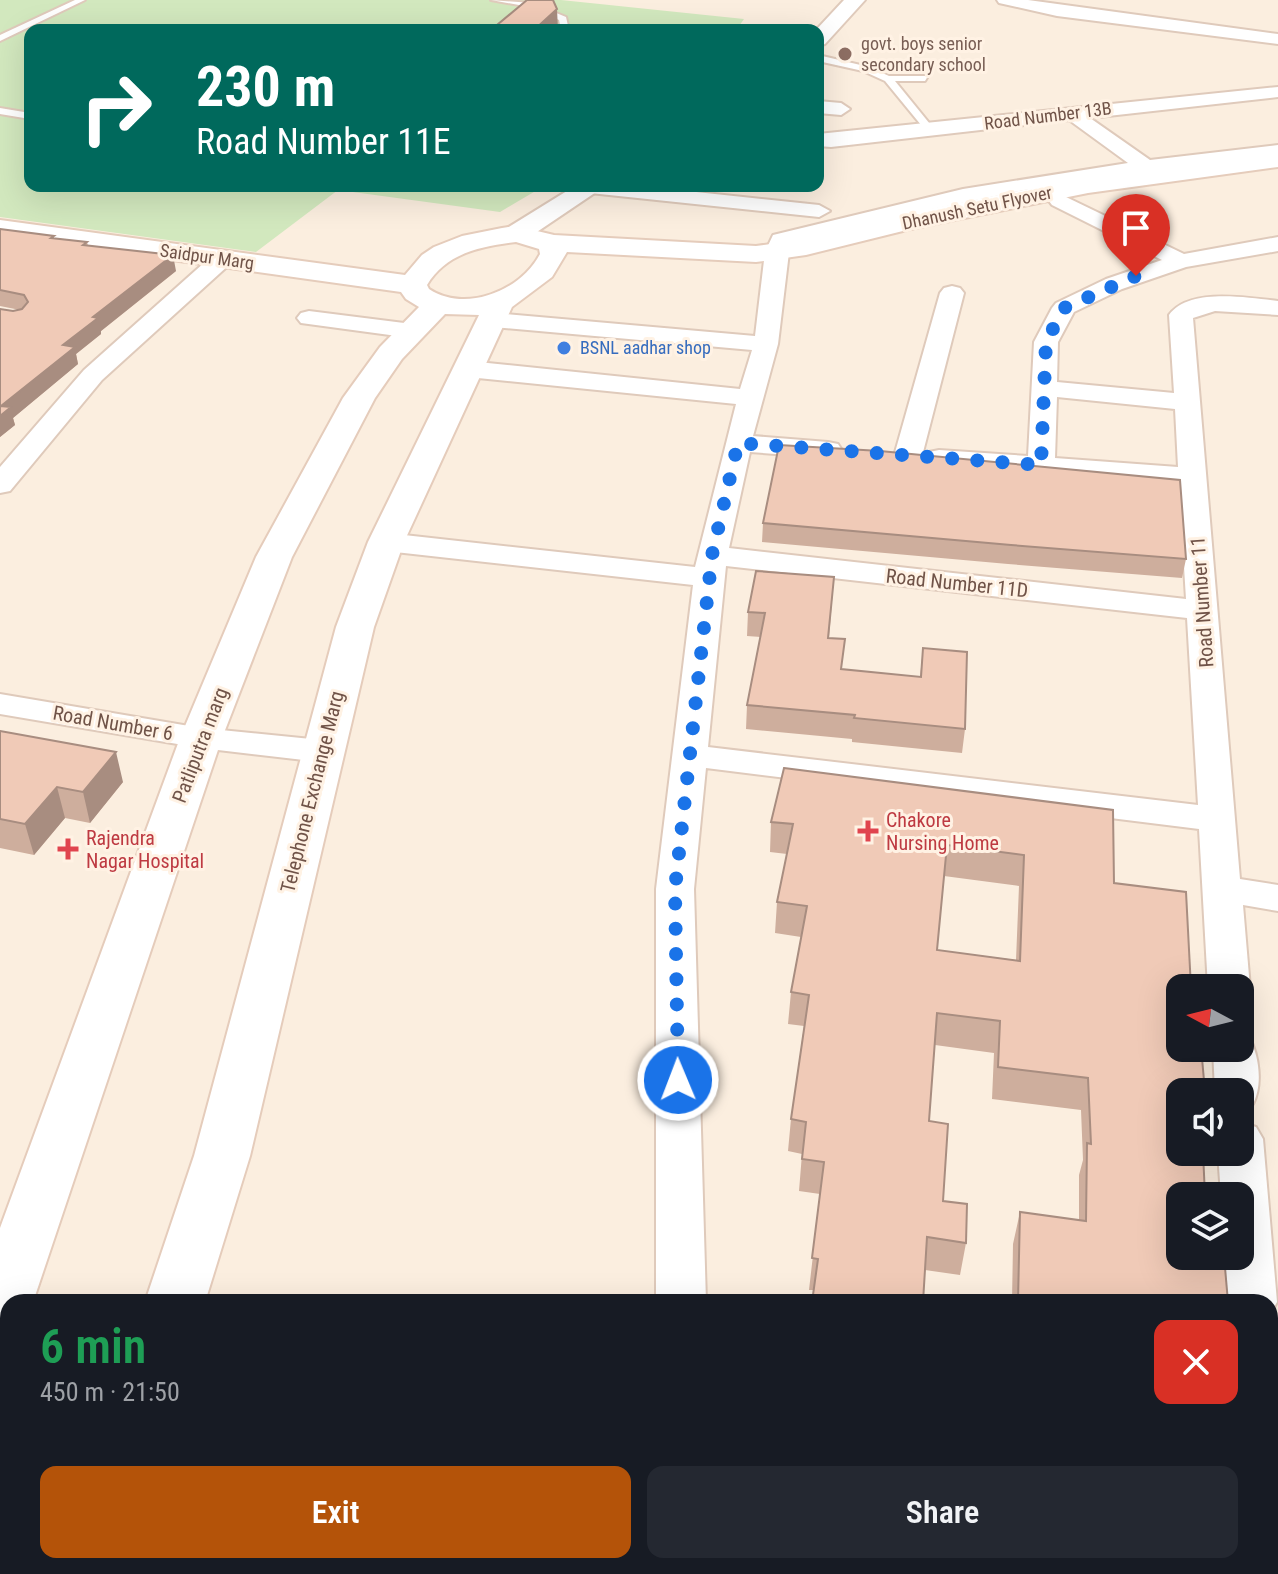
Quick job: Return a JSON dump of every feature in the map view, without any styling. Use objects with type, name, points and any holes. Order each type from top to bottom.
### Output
[{"type":"main road","points":[[824,34],[855,0]]},
{"type":"main road","name":"Dhanush Setu Flyover","points":[[552,251],[602,246],[780,254],[1042,194],[1278,160]]},
{"type":"main road","points":[[516,234],[583,192]]},
{"type":"main road","name":"Saidpur Marg","points":[[0,228],[222,259],[421,307],[496,311]]},
{"type":"main road","points":[[496,311],[532,282],[552,251],[538,237],[516,234]]},
{"type":"main road","name":"Patliputra marg","points":[[6,1294],[201,738],[274,557],[359,398],[421,307],[418,274],[456,246],[477,238],[516,234]]},
{"type":"main road","name":"Telephone Exchange Marg","points":[[178,1294],[222,1156],[321,751],[355,627],[386,542],[496,311]]},
{"type":"street","points":[[1005,0],[1060,6],[1145,23],[1278,39]]},
{"type":"street","points":[[1140,44],[1145,23],[1159,5]]},
{"type":"street","points":[[1238,52],[1278,54]]},
{"type":"street","name":"Road Number 13B","points":[[824,140],[1278,92]]},
{"type":"street","points":[[824,108],[841,109]]},
{"type":"street","points":[[1071,113],[1145,166]]},
{"type":"street","points":[[681,1294],[675,889],[710,566],[738,443],[766,344],[781,240],[1021,184],[1278,151]]},
{"type":"street","points":[[780,254],[1059,201],[1278,168]]},
{"type":"street","points":[[638,192],[819,211],[844,223]]},
{"type":"street","points":[[814,192],[819,211]]},
{"type":"street","points":[[1059,201],[1181,261]]},
{"type":"street","points":[[1041,465],[1046,342],[1064,308],[1101,290],[1181,261],[1278,244]]},
{"type":"street","points":[[0,485],[93,375],[222,259]]},
{"type":"street","points":[[1101,290],[1135,287],[1216,304],[1278,308]]},
{"type":"street","points":[[908,456],[952,293]]},
{"type":"street","name":"Road Number 11","points":[[1176,298],[1181,315],[1188,402],[1228,974]]},
{"type":"street","points":[[309,318],[421,307]]},
{"type":"street","points":[[496,311],[766,344]]},
{"type":"street","points":[[468,369],[751,398]]},
{"type":"street","points":[[1044,388],[1188,402]]},
{"type":"street","points":[[738,443],[1193,477]]},
{"type":"street","name":"Road Number 11D","points":[[386,542],[710,566],[1202,610]]},
{"type":"street","name":"Road Number 6","points":[[0,704],[201,738],[321,751]]},
{"type":"street","points":[[688,755],[1216,819]]},
{"type":"street","points":[[1222,889],[1278,898]]},
{"type":"street","points":[[1242,1166],[1251,1294]]},
{"type":"lane","points":[[30,24],[81,0]]},
{"type":"lane","points":[[495,0],[532,5],[563,19],[564,24]]},
{"type":"lane","points":[[0,38],[24,27]]},
{"type":"lane","points":[[824,59],[866,69],[888,79],[925,78]]},
{"type":"lane","points":[[888,79],[929,129]]},
{"type":"lane","points":[[0,111],[24,115]]},
{"type":"green space","points":[[0,0],[561,0],[744,19],[740,24],[24,24],[24,192],[335,192],[256,252],[0,217]]},
{"type":"green space","points":[[353,192],[534,192],[500,212]]},
{"type":"building","points":[[527,0],[553,0],[557,9],[541,24],[498,24]]},
{"type":"building","points":[[0,229],[87,242],[83,245],[173,255],[93,317],[98,318],[63,345],[75,347],[1,406],[11,407],[0,416],[0,309],[22,309],[28,302],[24,295],[0,290]]},
{"type":"building","points":[[779,445],[880,451],[1180,480],[1186,559],[763,523]]},
{"type":"building","points":[[756,571],[834,577],[828,638],[845,639],[841,669],[921,677],[923,648],[967,652],[965,729],[747,705],[765,613],[748,612]]},
{"type":"building","points":[[0,731],[116,752],[83,792],[57,787],[25,824],[0,819]]},
{"type":"building","points":[[784,768],[1113,810],[1114,883],[1186,892],[1190,974],[1166,974],[1166,1062],[1202,1062],[1204,1078],[1166,1078],[1166,1166],[1204,1166],[1204,1182],[1166,1182],[1166,1270],[1225,1270],[1227,1294],[1018,1294],[1020,1212],[1086,1221],[1087,1143],[1091,1144],[1088,1078],[998,1067],[1000,1021],[937,1013],[929,1121],[948,1124],[943,1201],[967,1204],[966,1243],[927,1237],[923,1294],[813,1294],[818,1259],[812,1258],[824,1162],[802,1159],[806,1122],[791,1119],[809,995],[791,992],[807,906],[777,902],[793,824],[771,822]],"holes":[[[947,845],[1024,855],[1020,961],[937,950]]]},
{"type":"place","name":"govt. boys senior secondary school","points":[[845,54]]},
{"type":"place","name":"BSNL aadhar shop","points":[[564,348]]},
{"type":"place","name":"Chakore Nursing Home","points":[[868,831]]},
{"type":"place","name":"Rajendra Nagar Hospital","points":[[68,849]]},
{"type":"route","points":[[678,1080],[675,889],[712,555],[738,443],[1041,465],[1046,342],[1064,308],[1136,276]]}]
